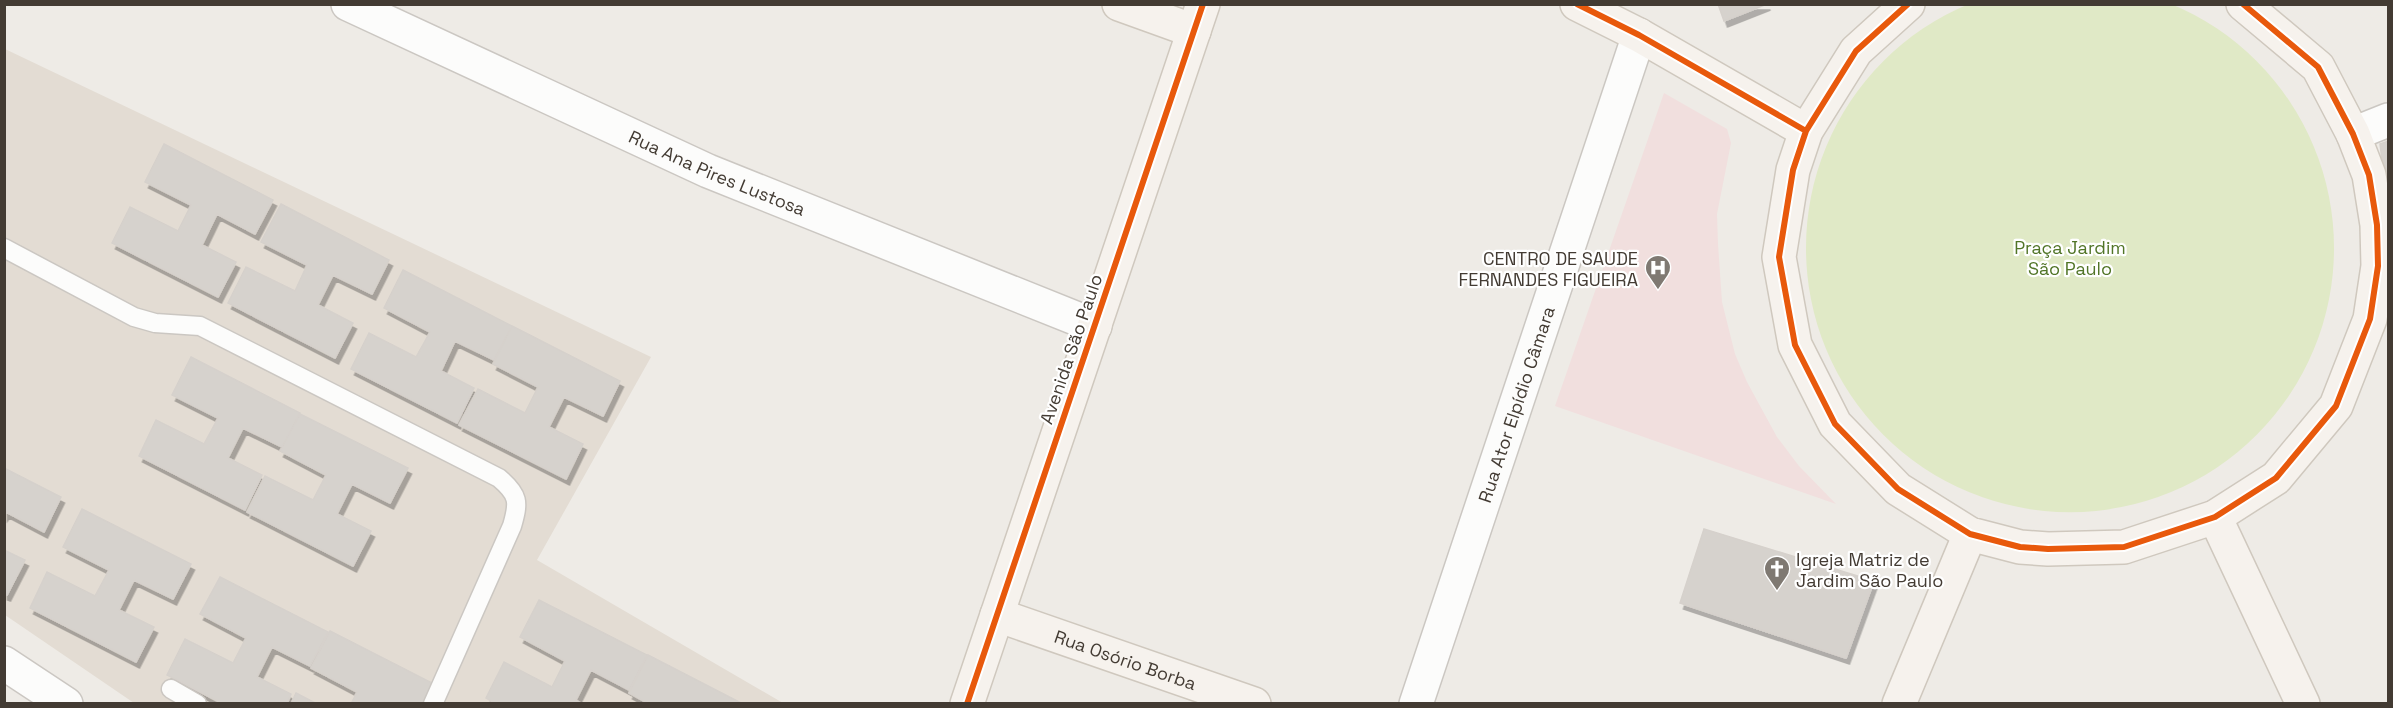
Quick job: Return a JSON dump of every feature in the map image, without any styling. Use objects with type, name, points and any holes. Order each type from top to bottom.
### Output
[{"type":"street","name":"Rua Ana Pires Lustosa","points":[[348,4],[708,171],[1095,326]]},
{"type":"street","points":[[1119,4],[1198,18]]},
{"type":"street","points":[[1577,4],[1639,34],[1806,131]]},
{"type":"street","points":[[1908,4],[1856,51],[1806,131],[1793,170],[1779,257],[1795,345],[1835,424],[1898,489],[1970,534],[2020,547],[2124,548],[2215,517],[2276,478],[2336,406],[2379,321],[2377,225],[2369,175],[2353,134],[2318,67],[2243,4]]},
{"type":"street","name":"Avenida São Paulo","points":[[967,704],[1198,18]]},
{"type":"street","name":"Rua Ator Elpídio Câmara","points":[[1416,704],[1639,34]]},
{"type":"street","points":[[2353,134],[2388,120]]},
{"type":"street","points":[[2215,517],[2303,704]]},
{"type":"street","points":[[1899,704],[1970,534]]},
{"type":"street","name":"Rua Osório Borba","points":[[997,615],[1254,704]]},
{"type":"street","points":[[4,663],[66,704]]},
{"type":"lane","points":[[4,248],[134,317],[155,322],[200,326],[499,478],[513,490],[518,506],[512,526],[433,704]]},
{"type":"lane","points":[[171,689],[197,704]]},
{"type":"shaded area","points":[[5,49],[651,357],[537,560],[783,703],[134,703],[5,615]]},
{"type":"shaded area","name":"CENTRO DE SAUDE FERNANDES FIGUEIRA","points":[[1664,93],[1727,129],[1731,143],[1717,214],[1718,244],[1722,302],[1735,354],[1747,382],[1777,437],[1799,466],[1836,504],[1555,406]]},
{"type":"green space","name":"Praça Jardim São Paulo","points":[[2070,-16],[2122,-11],[2171,4],[2217,28],[2257,61],[2290,101],[2314,147],[2329,196],[2334,248],[2329,300],[2314,349],[2290,395],[2257,435],[2217,468],[2171,492],[2122,507],[2070,512],[2018,507],[1969,492],[1923,468],[1883,435],[1850,395],[1826,349],[1811,300],[1806,248],[1811,196],[1826,147],[1850,101],[1883,61],[1923,28],[1969,4],[2018,-11]]},
{"type":"building","points":[[1718,4],[1767,4],[1724,21]]},
{"type":"building","points":[[2388,141],[2388,208],[2380,144]]},
{"type":"building","points":[[164,144],[273,200],[255,234],[217,214],[202,245],[236,262],[218,297],[112,243],[130,207],[178,231],[191,205],[145,182]]},
{"type":"building","points":[[281,204],[389,260],[372,294],[333,275],[318,305],[353,323],[335,358],[228,303],[246,267],[295,291],[307,265],[261,242]]},
{"type":"building","points":[[403,270],[512,326],[494,360],[455,341],[441,371],[474,388],[457,423],[351,369],[369,333],[416,357],[430,332],[384,308]]},
{"type":"building","points":[[512,326],[620,381],[603,416],[564,397],[549,427],[583,444],[566,479],[459,425],[478,389],[525,413],[538,387],[493,364]]},
{"type":"building","points":[[191,357],[300,413],[282,447],[243,428],[228,458],[262,475],[245,510],[139,456],[156,420],[204,444],[218,418],[172,395]]},
{"type":"building","points":[[300,414],[408,468],[390,503],[352,484],[337,514],[371,531],[353,566],[247,512],[265,476],[313,500],[326,475],[280,451]]},
{"type":"building","points":[[4,468],[61,497],[44,532],[6,512],[4,515]]},
{"type":"building","points":[[82,509],[191,564],[173,599],[134,580],[119,610],[154,627],[136,662],[30,608],[47,572],[95,596],[109,570],[63,547]]},
{"type":"building","name":"Igreja Matriz de Jardim São Paulo","points":[[1704,529],[1874,581],[1846,658],[1680,603]]},
{"type":"building","points":[[4,550],[25,560],[7,595],[4,594]]},
{"type":"building","points":[[220,577],[328,632],[310,666],[272,647],[257,677],[291,694],[287,704],[223,704],[167,675],[185,639],[233,663],[246,638],[200,614]]},
{"type":"building","points":[[539,600],[647,655],[629,690],[591,670],[576,700],[582,704],[496,704],[486,698],[504,662],[552,687],[565,661],[520,637]]},
{"type":"building","points":[[330,631],[438,686],[429,704],[387,704],[383,701],[381,704],[351,704],[357,692],[311,668]]},
{"type":"building","points":[[648,655],[743,704],[649,704],[629,693]]},
{"type":"building","points":[[296,693],[317,704],[291,704]]},
{"type":"cycle path","points":[[967,704],[1203,4]]},
{"type":"cycle path","points":[[1577,4],[1639,35],[1806,131]]},
{"type":"cycle path","points":[[1908,4],[1856,51],[1806,131],[1793,170],[1779,257],[1795,345],[1835,424],[1898,489],[1970,534],[2020,547],[2048,549],[2124,547],[2215,517],[2276,478],[2336,406],[2370,319],[2378,266],[2377,225],[2369,175],[2353,134],[2318,67],[2243,4]]},
{"type":"place","name":"CENTRO DE SAUDE FERNANDES FIGUEIRA","points":[[1658,291]]},
{"type":"place","name":"Igreja Matriz de Jardim São Paulo","points":[[1777,592]]}]
